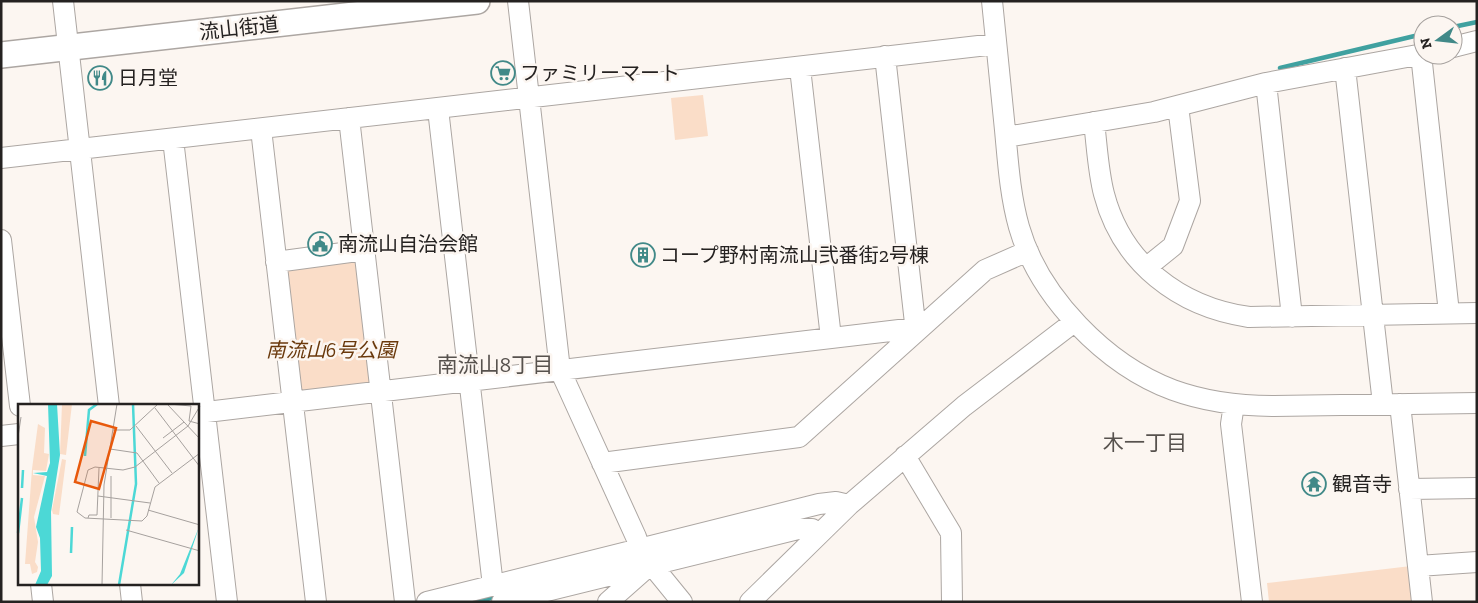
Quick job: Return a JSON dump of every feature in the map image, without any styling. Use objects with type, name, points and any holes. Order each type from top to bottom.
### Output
[{"type":"main road","name":"流山街道","points":[[1,55],[477,1]]},
{"type":"street","points":[[63,1],[109,404]]},
{"type":"street","points":[[518,1],[560,370],[646,560],[682,602]]},
{"type":"street","points":[[992,1],[1015,210],[1028,251],[1049,288],[1074,322],[1090,338],[1154,381],[1172,390],[1199,398],[1234,404],[1274,406],[1477,403]]},
{"type":"street","points":[[1463,44],[1477,41]]},
{"type":"street","points":[[1,158],[800,68],[885,56],[996,44]]},
{"type":"street","points":[[885,56],[916,330]]},
{"type":"street","points":[[1006,137],[1178,106],[1266,83],[1413,56]]},
{"type":"street","points":[[1423,65],[1449,313]]},
{"type":"street","points":[[800,68],[831,338]]},
{"type":"street","points":[[1345,68],[1374,314],[1409,489],[1422,602]]},
{"type":"street","points":[[1266,83],[1292,316]]},
{"type":"street","points":[[1146,267],[1173,246],[1190,201],[1178,106]]},
{"type":"street","points":[[438,109],[497,594]]},
{"type":"street","points":[[349,118],[405,602]]},
{"type":"street","points":[[1094,122],[1102,182],[1118,230],[1129,248],[1159,279],[1176,291],[1211,309],[1249,317],[1477,313]]},
{"type":"street","points":[[261,129],[316,602]]},
{"type":"street","points":[[173,139],[201,412],[227,602]]},
{"type":"street","points":[[1,240],[20,404]]},
{"type":"street","points":[[276,262],[365,250]]},
{"type":"street","points":[[602,463],[799,437],[985,270],[1028,251]]},
{"type":"street","points":[[760,598],[817,535],[849,505],[964,406],[1074,322]]},
{"type":"street","points":[[201,412],[470,382],[831,338],[916,330]]},
{"type":"street","points":[[1234,404],[1231,424],[1252,602]]},
{"type":"street","points":[[1,436],[18,434]]},
{"type":"street","points":[[906,456],[951,533],[952,602]]},
{"type":"street","points":[[1409,489],[1477,488]]},
{"type":"street","points":[[608,602],[646,560],[819,504],[836,502],[849,505]]},
{"type":"street","points":[[428,602],[497,594],[646,560],[798,529],[812,529],[817,535]]},
{"type":"street","points":[[1418,566],[1477,562]]},
{"type":"street","points":[[41,586],[43,602]]},
{"type":"street","points":[[130,586],[132,602]]},
{"type":"green space","points":[[703,95],[708,136],[675,140],[671,98]]},
{"type":"green space","name":"南流山6号公園","points":[[360,260],[373,384],[296,394],[285,268]]},
{"type":"green space","points":[[1411,566],[1416,602],[1269,602],[1267,583]]},
{"type":"waterway","points":[[1463,25],[1477,22]]},
{"type":"waterway","points":[[1280,68],[1413,36]]},
{"type":"waterway","points":[[476,602],[499,596]]},
{"type":"place","name":"ファミリーマート","points":[[503,73]]},
{"type":"place","name":"日月堂","points":[[100,78]]},
{"type":"place","name":"南流山自治会館","points":[[320,244]]},
{"type":"place","name":"コープ野村南流山弐番街2号棟","points":[[643,255]]},
{"type":"place","name":"観音寺","points":[[1314,484]]},
{"type":"district","name":"南流山8丁目","points":[[495,365]]},
{"type":"district","name":"木一丁目","points":[[1145,443]]}]
